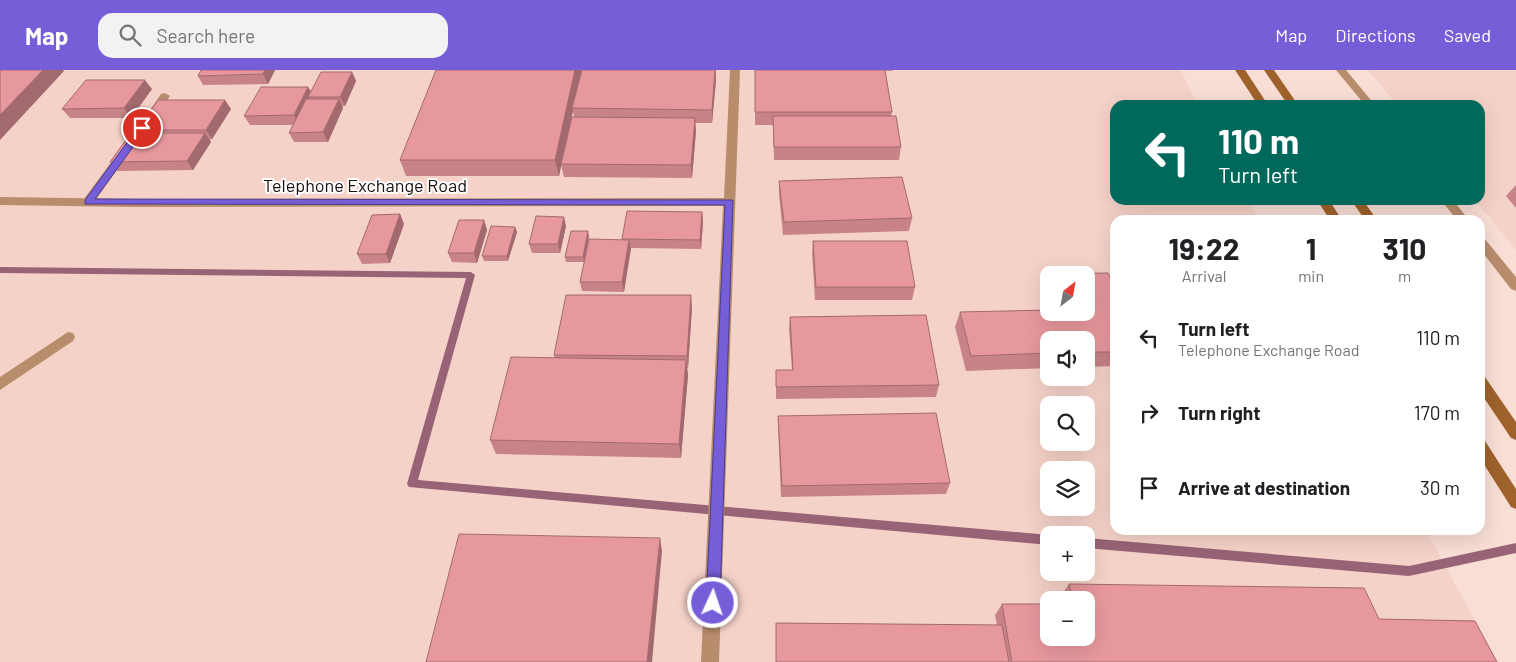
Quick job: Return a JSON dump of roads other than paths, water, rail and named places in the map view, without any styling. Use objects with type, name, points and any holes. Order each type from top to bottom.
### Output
[{"type":"main road","points":[[1240,70],[1260,100]]},
{"type":"main road","points":[[1270,70],[1290,100]]},
{"type":"main road","points":[[1485,388],[1516,434]]},
{"type":"main road","points":[[1485,454],[1516,502]]},
{"type":"street","points":[[710,662],[735,70]]},
{"type":"street","points":[[1342,70],[1366,100]]},
{"type":"street","points":[[142,128],[165,96]]},
{"type":"street","points":[[88,202],[130,144]]},
{"type":"street","name":"Telephone Exchange Road","points":[[0,201],[730,202]]},
{"type":"street","points":[[1451,205],[1459,215]]},
{"type":"street","points":[[1485,247],[1516,286]]},
{"type":"street","points":[[0,384],[68,337]]},
{"type":"waterway","points":[[0,270],[471,275],[412,484],[1040,539]]},
{"type":"waterway","points":[[1095,544],[1409,571],[1516,548]]}]
